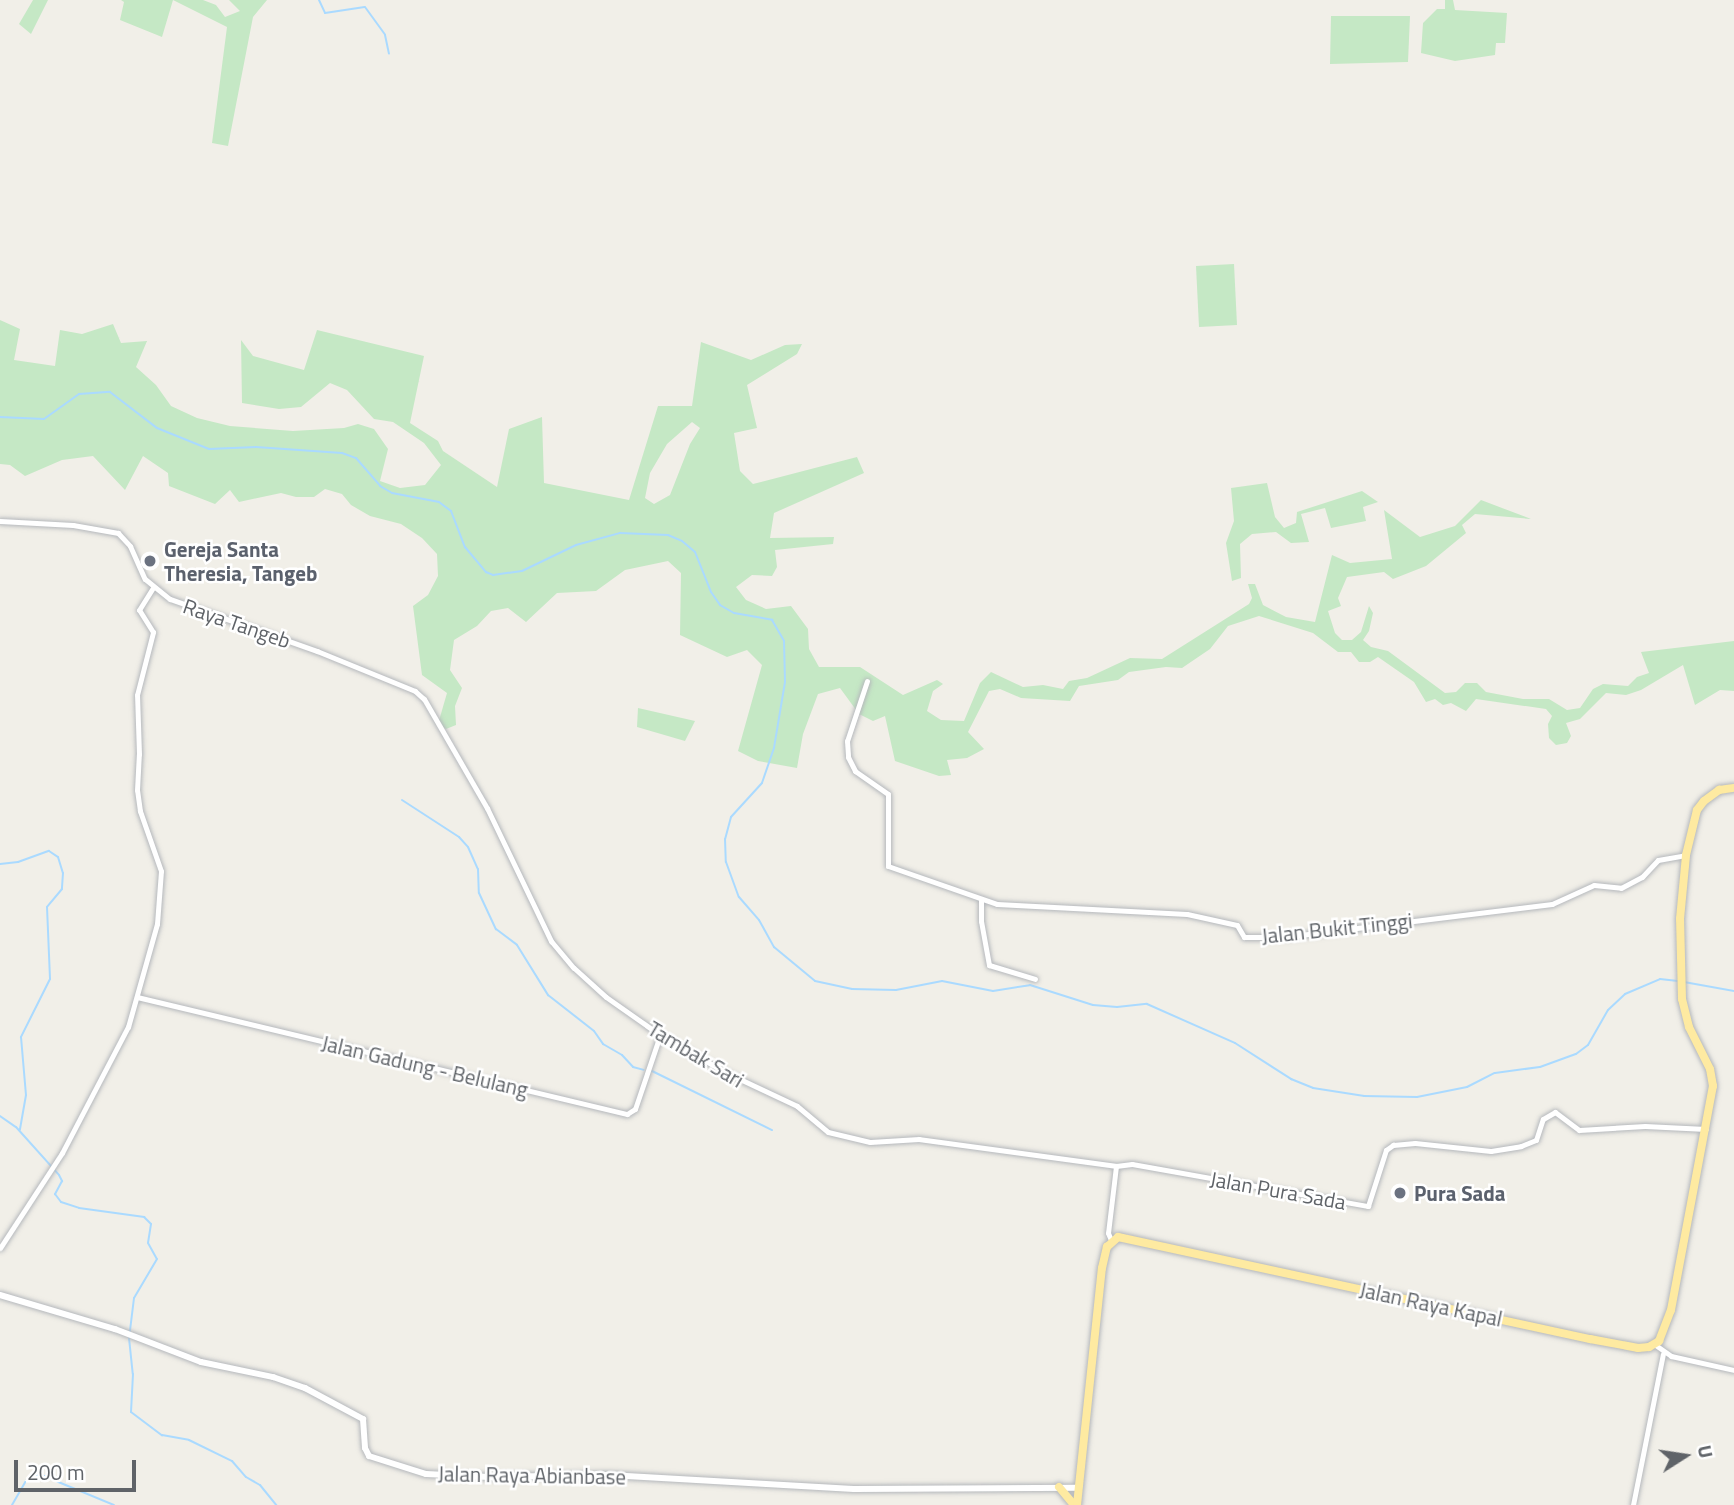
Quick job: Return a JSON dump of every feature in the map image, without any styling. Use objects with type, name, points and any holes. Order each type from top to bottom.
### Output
[{"type":"highway","points":[[1654,1344],[1664,1335],[1671,1310],[1707,1129],[1712,1076],[1689,1027],[1682,991],[1680,960],[1686,855],[1703,800],[1719,790],[1734,788]]},
{"type":"highway","name":"Jalan Raya Kapal","points":[[1111,1240],[1128,1237],[1590,1339],[1638,1348],[1654,1344]]},
{"type":"highway","points":[[1076,1505],[1101,1273],[1111,1240]]},
{"type":"highway","points":[[1059,1487],[1076,1505]]},
{"type":"main road","name":"Jalan Raya Abianbase","points":[[0,1295],[129,1334],[196,1361],[282,1379],[306,1388],[363,1419],[366,1425],[365,1448],[369,1456],[426,1474],[485,1477],[615,1476],[844,1489],[1079,1488]]},
{"type":"street","name":"Raya Tangeb","points":[[0,522],[73,525],[118,533],[130,546],[142,573],[153,588],[181,605],[317,651],[415,691],[424,699],[461,763]]},
{"type":"street","points":[[0,1248],[88,1107],[130,1024],[157,924],[161,871],[140,811],[137,790],[137,697],[153,632],[138,611],[153,588]]},
{"type":"street","points":[[867,681],[847,741],[848,757],[855,771],[888,794],[888,866],[981,900],[981,921],[989,965],[1035,979]]},
{"type":"street","name":"Tambak Sari","points":[[461,763],[497,826],[551,941],[595,988],[660,1035],[759,1091],[797,1106],[828,1132],[875,1142],[919,1139],[1115,1166]]},
{"type":"street","name":"Jalan Bukit Tinggi","points":[[981,900],[1027,907],[1186,914],[1237,925],[1244,937],[1284,937],[1547,905],[1567,899],[1594,884],[1621,888],[1642,877],[1658,860],[1686,855]]},
{"type":"street","name":"Jalan Gadung - Belulang","points":[[137,997],[625,1113],[635,1109],[660,1035]]},
{"type":"street","name":"Jalan Pura Sada","points":[[1115,1166],[1132,1164],[1368,1206],[1385,1150],[1393,1145],[1415,1143],[1476,1151],[1521,1146],[1536,1140],[1543,1119],[1555,1112],[1579,1130],[1656,1126],[1707,1129]]},
{"type":"street","points":[[1111,1240],[1108,1233],[1115,1166]]},
{"type":"street","points":[[1654,1344],[1663,1354],[1734,1370]]},
{"type":"street","points":[[1633,1505],[1663,1354]]},
{"type":"green space","points":[[33,0],[48,0],[31,34],[19,24]]},
{"type":"green space","points":[[121,0],[173,0],[162,37],[120,20],[124,2]]},
{"type":"green space","points":[[173,0],[203,0],[216,5],[225,17],[240,11],[229,0],[267,0],[253,17],[228,146],[212,143],[227,27]]},
{"type":"green space","points":[[1445,0],[1453,0],[1455,10],[1507,13],[1505,43],[1496,43],[1495,55],[1455,61],[1421,53],[1423,23],[1437,9],[1445,9]]},
{"type":"green space","points":[[1331,16],[1410,16],[1408,62],[1330,64]]},
{"type":"green space","points":[[1234,264],[1237,325],[1199,327],[1196,266]]},
{"type":"green space","points":[[0,320],[20,329],[14,360],[55,366],[60,330],[82,334],[113,324],[121,343],[147,341],[136,367],[156,385],[171,406],[197,418],[230,426],[293,431],[344,428],[358,424],[374,429],[388,449],[380,481],[400,488],[425,485],[441,465],[424,443],[393,422],[374,419],[347,390],[330,383],[301,407],[279,409],[242,403],[241,340],[253,356],[304,370],[317,330],[424,356],[410,423],[438,441],[443,451],[497,487],[509,429],[542,417],[544,483],[629,500],[658,406],[692,406],[701,342],[751,360],[785,345],[802,344],[797,354],[747,385],[757,428],[734,433],[740,471],[753,484],[857,457],[864,473],[774,513],[770,538],[834,537],[833,544],[775,550],[777,567],[772,576],[752,575],[736,587],[746,600],[766,609],[791,606],[808,629],[809,649],[819,667],[860,667],[903,695],[937,680],[943,684],[933,691],[927,711],[941,720],[964,721],[980,683],[991,672],[1023,687],[1043,685],[1063,689],[1069,681],[1087,678],[1130,658],[1162,659],[1249,604],[1252,598],[1248,584],[1255,584],[1263,605],[1286,617],[1315,622],[1332,555],[1350,563],[1392,559],[1384,510],[1420,537],[1455,526],[1481,500],[1531,519],[1475,514],[1462,525],[1466,533],[1426,566],[1393,579],[1384,572],[1347,577],[1338,598],[1341,606],[1328,611],[1335,633],[1342,640],[1352,640],[1361,632],[1369,606],[1373,613],[1369,631],[1363,640],[1371,647],[1388,651],[1445,693],[1456,692],[1465,683],[1477,683],[1486,692],[1523,699],[1549,699],[1567,710],[1580,708],[1593,689],[1603,684],[1628,686],[1637,677],[1649,673],[1641,652],[1734,641],[1734,691],[1720,690],[1695,705],[1683,665],[1641,690],[1626,695],[1606,693],[1580,719],[1566,723],[1571,736],[1567,743],[1556,745],[1549,738],[1548,724],[1552,716],[1546,709],[1476,699],[1466,711],[1451,703],[1443,705],[1435,699],[1426,702],[1414,682],[1378,657],[1370,662],[1359,662],[1351,652],[1338,652],[1313,633],[1259,616],[1228,626],[1210,649],[1182,668],[1166,667],[1129,672],[1118,680],[1079,686],[1070,701],[1021,698],[1000,689],[989,691],[968,732],[984,749],[967,758],[947,760],[951,775],[939,776],[895,761],[885,716],[873,721],[859,714],[840,688],[818,694],[803,734],[797,768],[758,761],[738,751],[762,665],[747,650],[727,657],[680,635],[681,573],[668,561],[625,570],[596,591],[557,593],[526,622],[508,608],[491,611],[477,626],[454,640],[450,670],[462,688],[455,706],[456,725],[446,729],[438,724],[447,693],[422,675],[413,606],[428,595],[438,576],[437,554],[422,538],[401,524],[370,516],[351,505],[342,494],[325,489],[314,497],[296,497],[281,493],[239,502],[230,490],[215,504],[169,486],[168,473],[143,456],[125,490],[93,456],[62,460],[25,476],[10,465],[0,464]],"holes":[[[692,422],[700,428],[690,444],[670,495],[654,504],[645,498],[650,473],[667,444]]]},
{"type":"green space","points":[[1267,483],[1275,517],[1284,528],[1296,523],[1297,512],[1362,491],[1378,502],[1363,507],[1366,521],[1331,528],[1325,508],[1301,514],[1309,542],[1291,543],[1276,532],[1252,534],[1240,544],[1241,578],[1232,581],[1226,543],[1234,521],[1231,488]]},
{"type":"green space","points":[[638,708],[695,721],[685,741],[637,727]]},
{"type":"waterway","points":[[319,0],[325,13],[365,7],[385,35],[389,54]]},
{"type":"waterway","points":[[0,417],[44,419],[79,394],[110,392],[157,428],[209,449],[256,447],[342,453],[356,458],[380,486],[392,493],[439,502],[451,511],[465,547],[486,572],[493,575],[522,571],[576,545],[620,533],[668,535],[682,541],[695,552],[711,592],[720,605],[734,613],[772,620],[784,641],[785,682],[774,748],[762,783],[731,817],[725,839],[726,862],[739,897],[759,920],[774,947],[815,981],[852,989],[896,990],[942,981],[993,991],[1030,985],[1093,1005],[1117,1007],[1147,1004],[1235,1043],[1291,1079],[1313,1088],[1364,1096],[1417,1097],[1467,1087],[1495,1073],[1540,1067],[1576,1054],[1588,1045],[1608,1010],[1625,994],[1660,979],[1678,981]]},
{"type":"waterway","points":[[402,800],[459,837],[468,847],[478,869],[479,893],[496,929],[517,945],[548,995],[594,1031],[603,1044],[622,1055],[633,1067],[644,1070]]},
{"type":"waterway","points":[[0,864],[18,862],[49,851],[58,857],[63,873],[62,889],[47,907],[50,979],[21,1037],[26,1095],[20,1129]]},
{"type":"waterway","points":[[1684,982],[1734,991]]},
{"type":"waterway","points":[[650,1070],[772,1130]]},
{"type":"waterway","points":[[0,1116],[16,1127],[59,1175],[62,1181],[55,1194],[61,1202],[79,1208],[144,1217],[151,1224],[148,1243],[157,1259],[134,1298],[130,1332]]},
{"type":"waterway","points":[[129,1338],[133,1374],[131,1412],[162,1435],[189,1440],[232,1461],[246,1477],[260,1485],[276,1505]]},
{"type":"waterway","points":[[12,1505],[26,1481],[39,1474],[114,1505]]},
{"type":"place","name":"Gereja Santa Theresia, Tangeb","points":[[150,561]]},
{"type":"place","name":"Pura Sada","points":[[1400,1193]]}]
